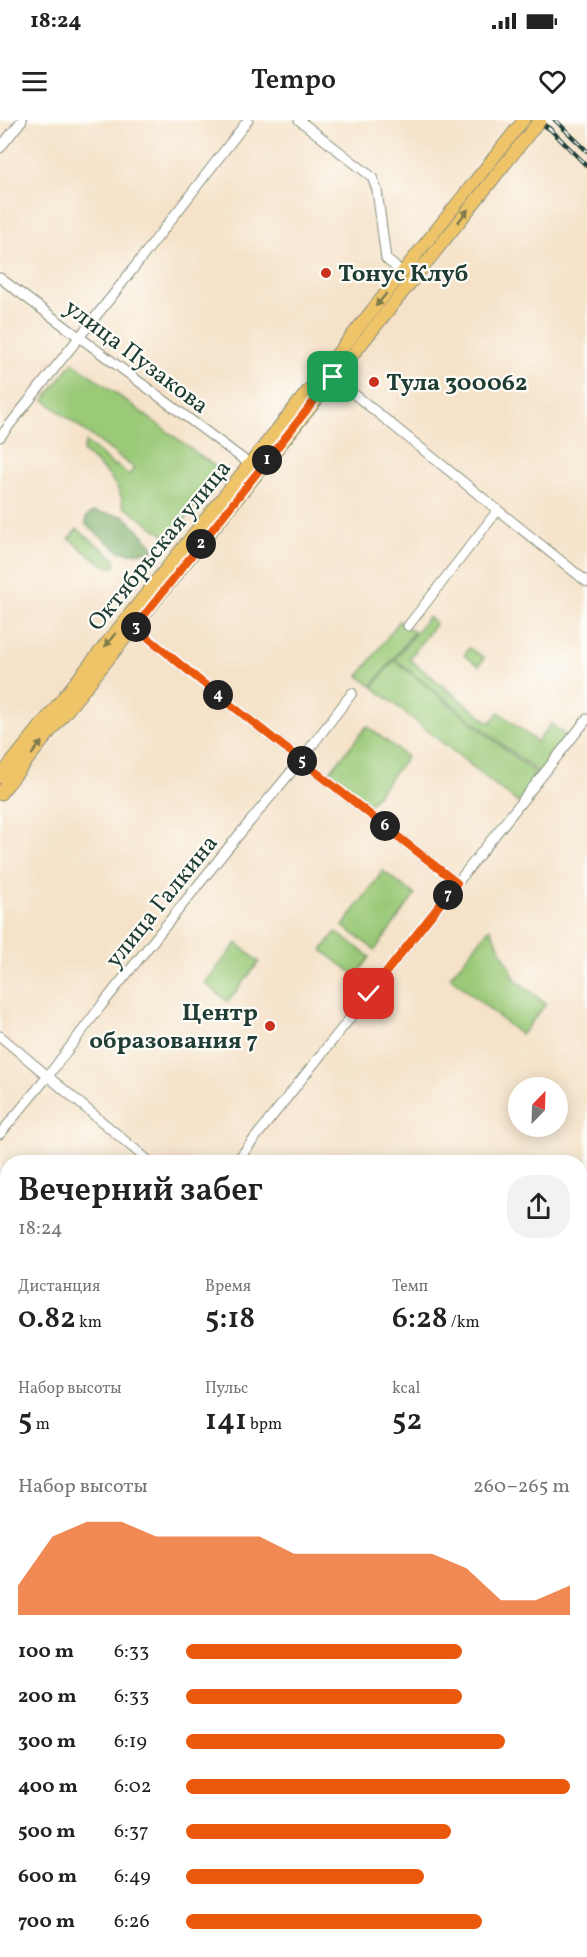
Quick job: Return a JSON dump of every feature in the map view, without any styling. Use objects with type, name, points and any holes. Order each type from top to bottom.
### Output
[{"type":"main road","points":[[422,258],[524,120]]},
{"type":"main road","points":[[422,258],[540,120]]},
{"type":"main road","name":"Октябрьская улица","points":[[0,777],[255,468],[403,273],[422,258]]},
{"type":"main road","name":"Октябрьская улица","points":[[255,468],[333,377],[422,258]]},
{"type":"main road","name":"Октябрьская улица","points":[[0,794],[135,627],[243,483]]},
{"type":"street","points":[[0,148],[22,120]]},
{"type":"street","points":[[0,437],[80,338],[248,120]]},
{"type":"street","points":[[299,120],[372,177],[378,190],[386,259],[403,273]]},
{"type":"street","name":"улица Пузакова","points":[[0,278],[255,468]]},
{"type":"street","points":[[333,377],[587,582]]},
{"type":"street","points":[[408,626],[498,510]]},
{"type":"street","points":[[135,627],[457,883]]},
{"type":"street","name":"улица Галкина","points":[[0,1134],[301,760],[352,693]]},
{"type":"street","points":[[242,1155],[587,719]]},
{"type":"street","points":[[0,1036],[142,1155]]},
{"type":"green space","points":[[73,362],[221,471],[170,539],[123,506],[114,482],[83,451],[86,442],[114,466],[116,465],[129,475],[134,468],[44,400]]},
{"type":"green space","points":[[93,512],[124,516],[150,542],[154,551],[130,553],[119,551],[86,525],[86,517]]},
{"type":"green space","points":[[77,529],[114,558],[115,567],[104,565],[69,539]]},
{"type":"green space","points":[[428,617],[436,623],[409,659],[490,723],[499,712],[537,742],[551,724],[570,739],[541,775],[395,659]]},
{"type":"green space","points":[[399,621],[414,632],[372,686],[359,676]]},
{"type":"green space","points":[[469,648],[484,658],[479,666],[464,655]]},
{"type":"green space","points":[[394,660],[540,777],[518,803],[373,687]]},
{"type":"green space","points":[[367,726],[407,757],[369,805],[329,773]]},
{"type":"green space","points":[[383,871],[415,895],[375,950],[343,926]]},
{"type":"green space","points":[[490,928],[516,980],[546,1004],[521,1035],[450,977]]},
{"type":"green space","points":[[336,932],[370,957],[356,976],[322,950]]},
{"type":"green space","points":[[237,943],[259,962],[228,1002],[205,983]]},
{"type":"railway","points":[[536,120],[550,129],[587,166]]},
{"type":"railway","points":[[555,120],[587,151]]},
{"type":"place","name":"Тонус Клуб","points":[[326,273]]},
{"type":"place","name":"Тула 300062","points":[[374,382]]},
{"type":"place","name":"Центр образования 7","points":[[270,1026]]},
{"type":"route","points":[[333,377],[135,627],[457,883],[369,994]]}]
